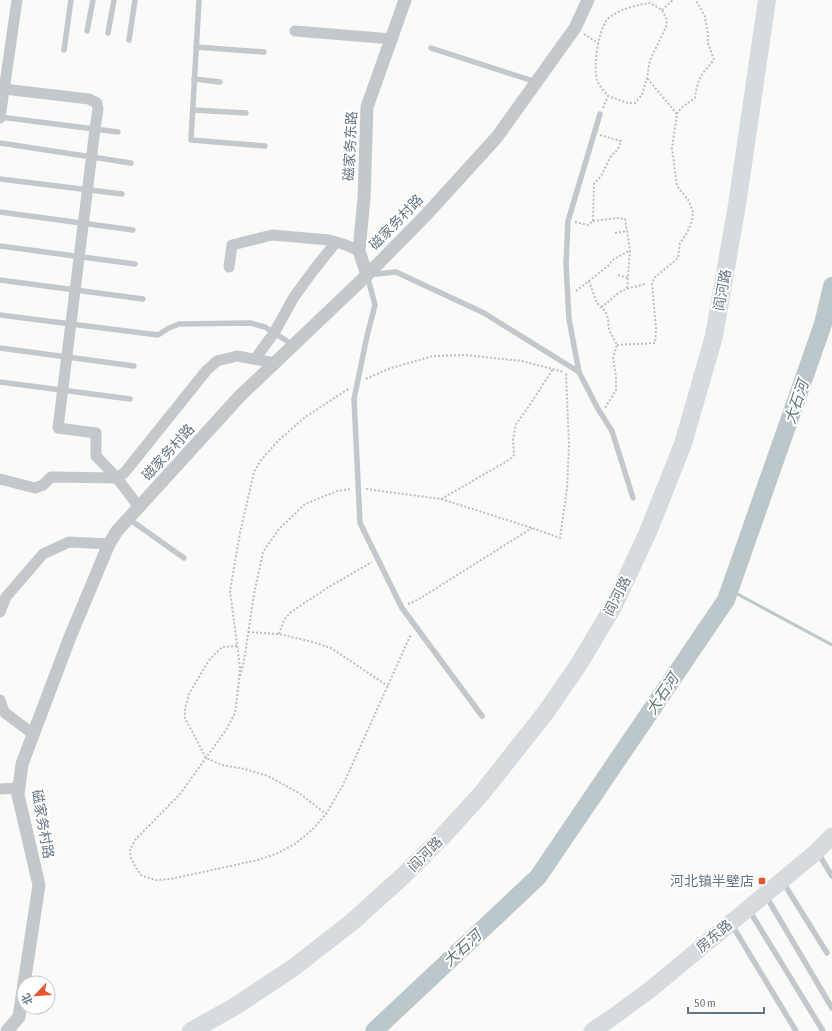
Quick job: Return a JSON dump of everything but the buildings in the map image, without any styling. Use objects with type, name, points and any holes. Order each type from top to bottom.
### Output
[{"type":"highway","name":"阎河路","points":[[191,1031],[234,1007],[293,968],[352,922],[403,876],[442,837],[482,793],[546,712],[579,664],[613,607],[648,532],[683,444],[714,336],[737,205],[767,0]]},
{"type":"main road","name":"房东路","points":[[592,1031],[610,1024],[817,851],[832,836]]},
{"type":"street","points":[[0,117],[17,0]]},
{"type":"street","name":"磁家务东路","points":[[367,275],[359,251],[364,198],[367,107],[405,0]]},
{"type":"street","name":"磁家务村路","points":[[7,1031],[19,1017],[39,885],[18,795],[22,764],[70,637],[109,544],[117,531],[239,397],[367,275],[426,215],[497,137],[575,28],[588,0]]},
{"type":"street","points":[[295,31],[392,39]]},
{"type":"street","points":[[4,89],[89,99],[97,103],[98,109],[58,428],[96,433],[96,456],[117,478],[139,507]]},
{"type":"street","points":[[230,267],[232,245],[272,235],[329,240],[359,251]]},
{"type":"street","points":[[255,359],[274,333],[298,292],[336,242]]},
{"type":"street","points":[[0,479],[35,488],[43,485],[52,477],[117,478],[125,472],[206,371],[217,362],[237,356],[275,363]]},
{"type":"street","points":[[0,612],[6,597],[43,554],[69,542],[109,544]]},
{"type":"street","points":[[0,700],[4,712],[33,734]]},
{"type":"street","points":[[0,789],[19,788]]},
{"type":"lane","points":[[64,50],[71,0]]},
{"type":"lane","points":[[87,31],[93,0]]},
{"type":"lane","points":[[108,33],[114,0]]},
{"type":"lane","points":[[129,40],[135,0]]},
{"type":"lane","points":[[199,0],[191,140],[265,146]]},
{"type":"lane","points":[[196,47],[264,52]]},
{"type":"lane","points":[[431,48],[536,82]]},
{"type":"lane","points":[[194,79],[220,82]]},
{"type":"lane","points":[[192,110],[246,113]]},
{"type":"lane","points":[[600,114],[568,221],[566,264],[569,319],[579,372],[601,414],[612,431],[632,498]]},
{"type":"lane","points":[[0,117],[118,132]]},
{"type":"lane","points":[[0,143],[131,162]]},
{"type":"lane","points":[[0,179],[122,194]]},
{"type":"lane","points":[[0,212],[133,230]]},
{"type":"lane","points":[[0,246],[135,264]]},
{"type":"lane","points":[[482,716],[402,608],[360,523],[354,399],[375,305],[367,275],[396,272],[484,312],[579,372]]},
{"type":"lane","points":[[0,280],[143,299]]},
{"type":"lane","points":[[0,314],[158,335],[179,324],[250,323],[265,327],[293,346]]},
{"type":"lane","points":[[0,348],[134,366]]},
{"type":"lane","points":[[0,382],[130,399]]},
{"type":"lane","points":[[129,518],[184,558]]},
{"type":"lane","points":[[817,851],[832,876]]},
{"type":"lane","points":[[782,880],[827,953]]},
{"type":"lane","points":[[764,894],[832,1008]]},
{"type":"lane","points":[[747,908],[823,1031]]},
{"type":"lane","points":[[731,922],[796,1031]]},
{"type":"path","points":[[662,10],[673,0]]},
{"type":"path","points":[[617,345],[655,343],[656,329],[652,284],[654,278],[678,258],[680,243],[687,233],[692,221],[693,212],[689,201],[677,186],[672,148],[677,114],[681,108],[695,98],[696,87],[701,76],[714,60],[708,43],[705,17],[696,0]]},
{"type":"path","points":[[650,2],[662,10],[667,20],[666,27],[650,60],[642,95],[635,103],[628,103],[608,96],[597,82],[594,64],[598,43],[607,19],[624,9],[650,2]]},
{"type":"path","points":[[575,28],[598,43]]},
{"type":"path","points":[[647,78],[677,114]]},
{"type":"path","points":[[600,114],[608,96]]},
{"type":"path","points":[[593,221],[594,184],[601,176],[611,156],[618,149],[622,141],[595,133]]},
{"type":"path","points":[[568,221],[588,225],[593,221],[616,218],[626,219],[630,250],[627,289]]},
{"type":"path","points":[[614,233],[627,231]]},
{"type":"path","points":[[568,297],[614,259],[630,250]]},
{"type":"path","points":[[618,275],[628,278]]},
{"type":"path","points":[[589,281],[597,303],[608,318],[609,330],[617,345],[613,358],[616,376],[616,390],[601,414]]},
{"type":"path","points":[[601,307],[610,302],[616,295],[627,289],[646,284]]},
{"type":"path","points":[[415,625],[343,785],[326,814],[312,830],[295,844],[278,853],[258,860],[171,879],[156,880],[142,876],[131,858],[130,850],[135,840],[180,794],[226,730],[235,713],[240,667],[230,591],[240,533],[254,472],[261,460],[279,440],[304,418],[358,382],[388,369],[434,356],[465,355],[515,361],[566,373],[579,372]]},
{"type":"path","points":[[441,499],[509,460],[514,455],[513,440],[516,424],[553,369]]},
{"type":"path","points":[[239,681],[244,662],[262,552],[279,529],[305,504],[337,491],[359,488],[441,499],[560,538],[567,489],[569,445],[566,373]]},
{"type":"path","points":[[402,608],[419,599],[532,528]]},
{"type":"path","points":[[279,634],[284,620],[291,612],[327,588],[378,559]]},
{"type":"path","points":[[248,632],[279,634],[331,648],[388,686]]},
{"type":"path","points":[[237,646],[222,647],[210,659],[189,694],[185,709],[185,718],[206,758],[222,765],[245,769],[268,776],[299,793],[326,814]]},
{"type":"waterway","name":"大石河","points":[[374,1031],[538,877],[726,600],[823,324],[832,286]]},
{"type":"waterway","points":[[730,590],[832,645]]},
{"type":"place","name":"河北镇半壁店","points":[[762,881]]}]
